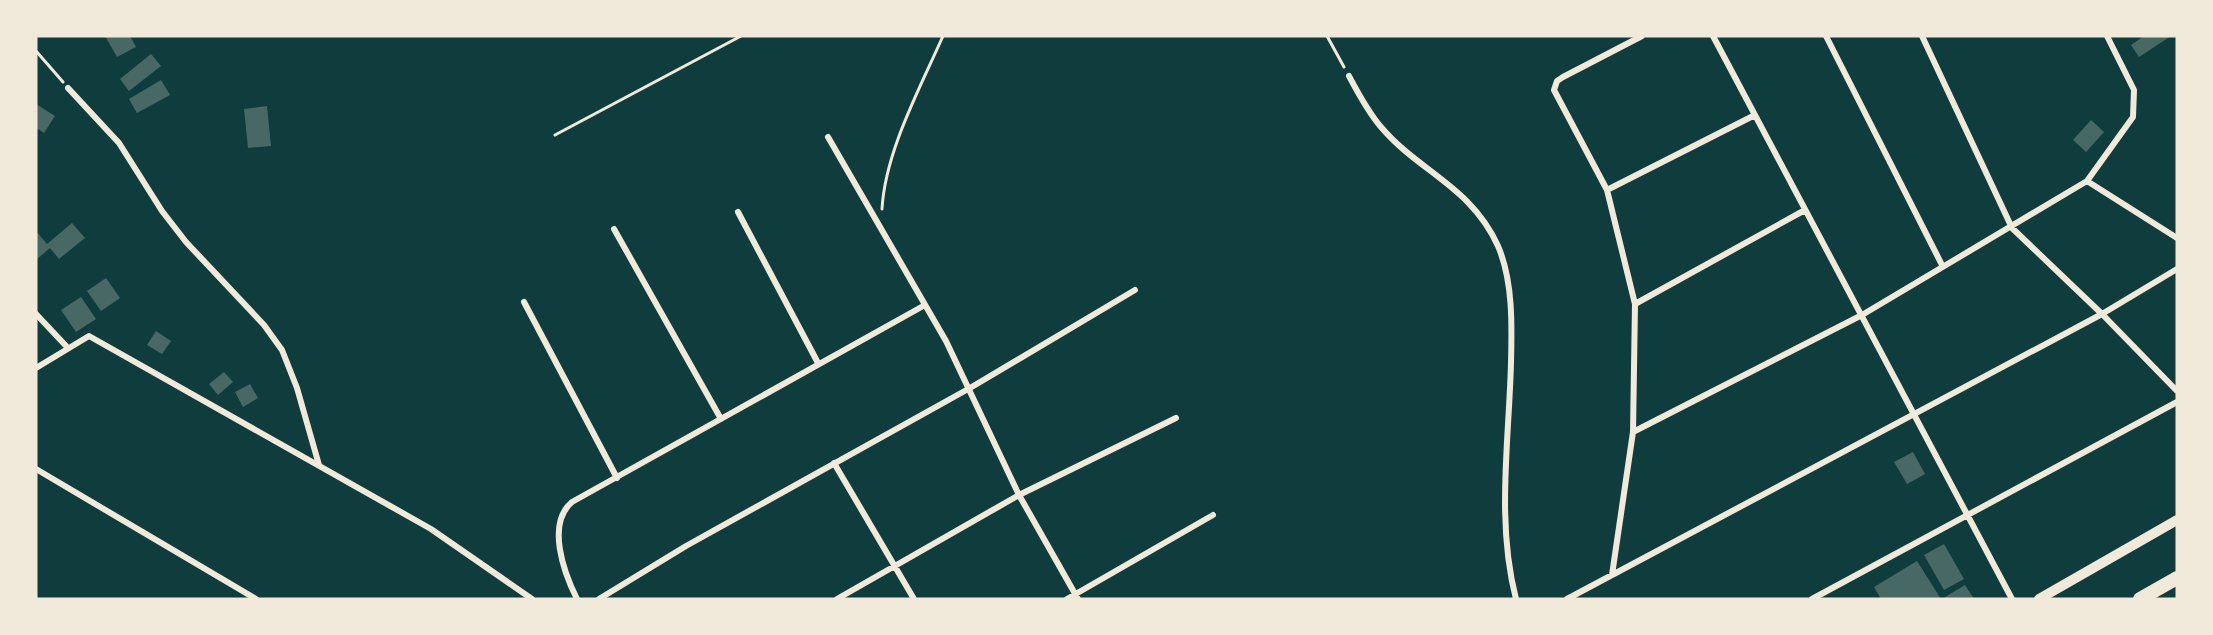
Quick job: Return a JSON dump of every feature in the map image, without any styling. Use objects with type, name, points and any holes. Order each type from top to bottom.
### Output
[{"type":"highway","points":[[2140,599],[2177,578]]},
{"type":"street","points":[[1612,575],[1633,432],[1635,304],[1607,190],[1555,94],[1555,85],[1563,77],[1641,36]]},
{"type":"street","points":[[1713,36],[2012,599]]},
{"type":"street","points":[[1827,36],[1942,265]]},
{"type":"street","points":[[1922,36],[2012,228],[2102,314],[2177,392]]},
{"type":"street","points":[[1633,432],[1862,315],[1942,265],[2012,228],[2087,182],[2133,117],[2134,90],[2107,36]]},
{"type":"street","points":[[1349,76],[1381,127],[1414,158],[1468,200],[1498,247],[1508,285],[1512,328],[1505,508],[1508,563],[1515,599]]},
{"type":"street","points":[[68,88],[119,143],[162,211],[186,242],[264,325],[282,350],[293,377],[319,465]]},
{"type":"street","points":[[1607,190],[1755,116]]},
{"type":"street","points":[[828,137],[885,234],[970,388],[1019,495],[1077,596]]},
{"type":"street","points":[[2087,182],[2177,238]]},
{"type":"street","points":[[1635,304],[1805,210]]},
{"type":"street","points":[[738,212],[818,363]]},
{"type":"street","points":[[614,230],[721,419]]},
{"type":"street","points":[[1567,599],[2102,314],[2177,269]]},
{"type":"street","points":[[599,599],[686,546],[970,388],[1135,290]]},
{"type":"street","points":[[524,302],[617,478]]},
{"type":"street","points":[[577,599],[564,569],[560,525],[562,515],[572,501],[617,478],[818,363],[925,306]]},
{"type":"street","points":[[36,314],[68,348]]},
{"type":"street","points":[[36,368],[89,336],[431,529],[532,599]]},
{"type":"street","points":[[1812,599],[2177,402]]},
{"type":"street","points":[[837,599],[1019,495],[1176,418]]},
{"type":"street","points":[[834,463],[914,599]]},
{"type":"street","points":[[36,469],[256,599]]},
{"type":"street","points":[[1066,599],[1077,596],[1213,515]]},
{"type":"street","points":[[2039,599],[2177,520]]},
{"type":"path","points":[[555,135],[741,36]]},
{"type":"path","points":[[885,234],[881,221],[887,175],[919,89],[943,36]]},
{"type":"path","points":[[1327,36],[1349,76]]},
{"type":"path","points":[[36,51],[68,88]]},
{"type":"building","points":[[105,36],[130,36],[136,47],[117,57]]},
{"type":"building","points":[[2144,36],[2171,36],[2139,57],[2131,45]]},
{"type":"building","points":[[151,54],[161,66],[129,91],[120,79]]},
{"type":"building","points":[[161,80],[170,95],[137,113],[129,99]]},
{"type":"building","points":[[36,104],[55,116],[44,133],[38,129],[36,133]]},
{"type":"building","points":[[267,106],[271,146],[248,148],[244,109]]},
{"type":"building","points":[[2091,120],[2104,132],[2086,152],[2073,140]]},
{"type":"building","points":[[72,223],[85,238],[59,259],[50,248],[36,260],[36,231],[47,244]]},
{"type":"building","points":[[106,278],[120,298],[101,311],[87,291]]},
{"type":"building","points":[[81,297],[96,319],[76,332],[61,310]]},
{"type":"building","points":[[156,331],[171,341],[162,354],[147,345]]},
{"type":"building","points":[[224,372],[233,382],[218,395],[209,384]]},
{"type":"building","points":[[250,384],[258,398],[243,407],[235,392]]},
{"type":"building","points":[[1913,452],[1925,474],[1907,484],[1894,462]]},
{"type":"building","points":[[1944,544],[1964,579],[1944,590],[1924,555]]},
{"type":"building","points":[[1917,561],[1941,599],[1881,599],[1874,587]]},
{"type":"building","points":[[1965,585],[1974,599],[1942,599]]}]
